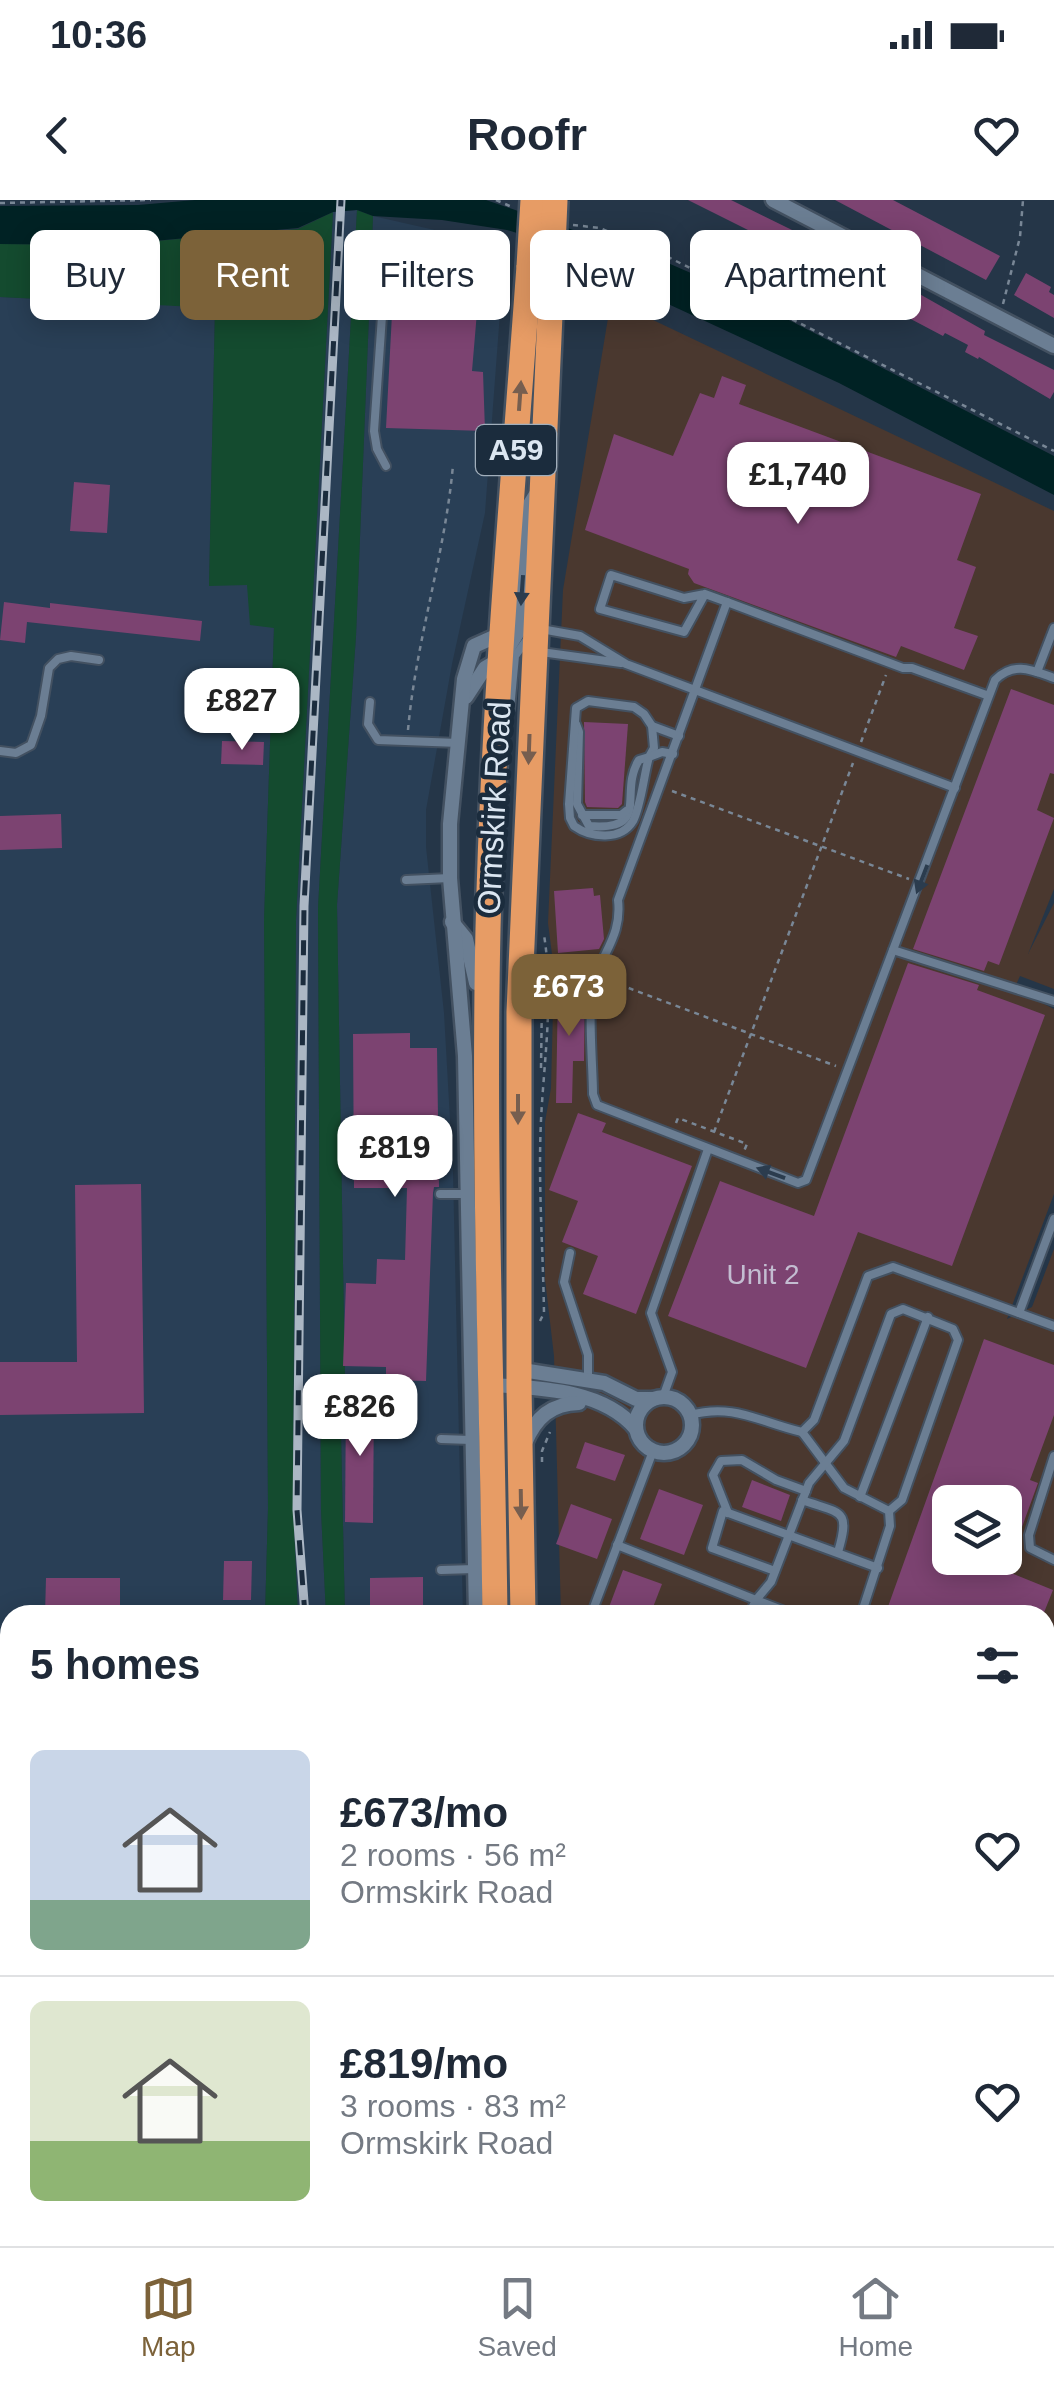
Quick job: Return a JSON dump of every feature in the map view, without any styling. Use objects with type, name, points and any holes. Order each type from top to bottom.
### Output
[{"type":"highway","name":"Ormskirk Road","points":[[528,205],[533,230]]},
{"type":"highway","name":"Ormskirk Road","points":[[524,1605],[531,1461],[519,1377],[518,643],[537,320]]},
{"type":"highway","name":"Ormskirk Road","points":[[495,1605],[486,1093],[499,792],[542,485],[540,320]]},
{"type":"street","points":[[772,200],[1054,346]]},
{"type":"street","points":[[464,702],[485,668],[518,643]]},
{"type":"street","points":[[476,1605],[465,1056],[452,922],[450,824],[464,679],[474,646],[518,643]]},
{"type":"street","points":[[452,922],[466,939],[472,956],[486,1093]]},
{"type":"street","points":[[490,1385],[519,1377],[588,1379],[618,1388],[636,1399],[680,1402],[690,1416],[690,1434],[686,1442],[671,1452],[653,1451],[642,1442],[624,1414],[605,1404],[519,1377]]},
{"type":"street","points":[[636,1429],[639,1411],[658,1398]]},
{"type":"street","points":[[531,1461],[534,1424],[542,1415],[561,1404],[605,1404]]},
{"type":"lane","points":[[382,320],[374,432],[386,466]]},
{"type":"lane","points":[[704,594],[684,632],[600,609],[612,575],[684,598],[704,594],[988,696]]},
{"type":"lane","points":[[727,602],[618,900],[622,913],[610,950],[594,981],[594,1101],[611,1112],[798,1183],[803,1182],[848,1071],[995,680],[1006,671],[1021,668],[1054,678]]},
{"type":"lane","points":[[1038,672],[1054,628]]},
{"type":"lane","points":[[518,643],[580,636],[626,664]]},
{"type":"lane","points":[[518,643],[626,664],[956,788]]},
{"type":"lane","points":[[510,714],[518,643]]},
{"type":"lane","points":[[0,751],[16,753],[30,745],[41,716],[48,668],[71,656],[99,660]]},
{"type":"lane","points":[[588,700],[600,701],[634,708],[652,726],[654,748],[635,818],[612,836],[582,832],[570,818],[574,715],[576,708],[588,700]]},
{"type":"lane","points":[[370,702],[368,724],[378,740],[459,743]]},
{"type":"lane","points":[[574,715],[579,732],[576,804],[580,815],[621,815],[630,808],[634,767],[639,760],[662,752],[672,754]]},
{"type":"lane","points":[[652,726],[679,736]]},
{"type":"lane","points":[[406,880],[450,878]]},
{"type":"lane","points":[[894,950],[1054,1002]]},
{"type":"lane","points":[[658,1398],[672,1372],[650,1314],[708,1149]]},
{"type":"lane","points":[[440,1194],[468,1194]]},
{"type":"lane","points":[[1020,1313],[1054,1219]]},
{"type":"lane","points":[[570,1253],[564,1282],[588,1355],[588,1379]]},
{"type":"lane","points":[[802,1432],[814,1420],[868,1276],[894,1268],[1054,1326]]},
{"type":"lane","points":[[754,1605],[767,1590],[804,1495],[823,1463],[844,1441],[891,1314],[904,1309],[954,1328],[958,1340],[902,1500],[889,1511]]},
{"type":"lane","points":[[860,1497],[928,1317]]},
{"type":"lane","points":[[690,1416],[727,1409],[802,1432],[844,1488],[889,1511],[890,1526],[865,1605]]},
{"type":"lane","points":[[441,1440],[471,1440]]},
{"type":"lane","points":[[595,1605],[653,1451]]},
{"type":"lane","points":[[1054,1456],[1029,1535],[1030,1548],[1054,1560]]},
{"type":"lane","points":[[728,1513],[712,1475],[721,1461],[742,1460],[844,1519],[846,1526],[838,1552]]},
{"type":"lane","points":[[775,1571],[712,1548],[724,1511],[878,1568]]},
{"type":"lane","points":[[617,1545],[769,1605]]},
{"type":"lane","points":[[441,1570],[475,1570]]},
{"type":"path","points":[[0,203],[150,200]]},
{"type":"path","points":[[496,200],[528,205]]},
{"type":"path","points":[[1000,316],[1020,237],[1022,200]]},
{"type":"path","points":[[558,210],[670,258],[1054,451]]},
{"type":"path","points":[[407,741],[419,650],[444,541],[453,465]]},
{"type":"path","points":[[714,1132],[890,663]]},
{"type":"path","points":[[660,787],[920,883]]},
{"type":"path","points":[[540,1322],[544,1313],[541,1120],[547,1071],[548,972],[542,925]]},
{"type":"path","points":[[542,971],[594,981],[848,1071]]},
{"type":"path","points":[[531,1461],[542,1451],[552,1427],[542,1415]]},
{"type":"shaded area","points":[[195,200],[486,200],[573,230],[530,230],[530,237],[510,230],[442,220],[373,216],[357,210],[333,212],[298,228],[180,230],[180,239],[160,240],[160,230],[30,230],[30,244],[0,244],[0,206],[138,205]]},
{"type":"shaded area","points":[[357,210],[356,230],[344,230],[344,320],[351,320],[318,908],[321,1510],[326,1605],[298,1605],[293,1506],[296,920],[333,212]]},
{"type":"shaded area","points":[[373,216],[435,230],[372,230]]},
{"type":"shaded area","points":[[670,264],[690,273],[690,314],[670,305]]},
{"type":"shaded area","points":[[0,297],[30,298],[30,320],[160,320],[160,304],[180,305],[180,320],[215,320],[209,585],[248,585],[274,627],[264,920],[265,1605],[0,1605]]},
{"type":"shaded area","points":[[369,320],[499,320],[485,513],[426,810],[453,1173],[463,1605],[345,1605],[337,905],[356,636]]},
{"type":"shaded area","points":[[608,320],[653,320],[1054,511],[1054,889],[1028,954],[1054,903],[1054,989],[1020,976],[1014,989],[1054,1009],[1054,1194],[1007,1319],[1032,1307],[1054,1249],[1054,1605],[561,1605],[554,1356],[545,1279],[545,1122],[551,1088],[554,970],[548,923],[563,590]]},
{"type":"shaded area","points":[[703,320],[789,320],[1054,456],[1054,495],[839,383]]},
{"type":"green space","points":[[357,210],[373,216],[372,230],[356,230]]},
{"type":"green space","points":[[333,212],[296,920],[293,1506],[298,1605],[265,1605],[264,920],[274,628],[250,625],[247,585],[209,586],[215,320],[324,320],[324,230],[286,230],[298,229]]},
{"type":"green space","points":[[180,239],[180,306],[160,305],[160,241]]},
{"type":"green space","points":[[0,244],[30,244],[30,299],[0,297]]},
{"type":"green space","points":[[351,320],[369,320],[356,636],[337,905],[345,1605],[326,1605],[321,1510],[318,908]]},
{"type":"building","points":[[688,200],[731,200],[792,230],[748,230]]},
{"type":"building","points":[[835,200],[893,200],[1000,256],[986,280],[921,246],[921,230],[892,230]]},
{"type":"building","points":[[1026,273],[1051,287],[1054,318],[1014,295]]},
{"type":"building","points":[[921,295],[985,331],[984,335],[1054,370],[1054,392],[1050,399],[965,352],[968,345],[945,333],[943,336],[913,320],[921,320]]},
{"type":"building","points":[[392,320],[476,320],[472,371],[483,372],[485,431],[386,428]]},
{"type":"building","points":[[722,376],[746,385],[739,404],[981,494],[957,560],[976,567],[954,628],[978,636],[964,670],[901,646],[896,657],[694,583],[689,569],[585,530],[614,434],[673,456],[700,393],[714,398]]},
{"type":"building","points":[[74,482],[110,485],[107,533],[70,531]]},
{"type":"building","points":[[4,602],[50,608],[50,603],[202,621],[200,641],[27,622],[25,643],[0,640]]},
{"type":"building","points":[[1011,689],[1054,705],[1054,774],[1050,773],[1037,810],[1054,818],[999,965],[988,961],[984,971],[913,949]]},
{"type":"building","points":[[584,722],[628,724],[622,804],[618,808],[587,807],[585,802]]},
{"type":"building","points":[[222,741],[264,742],[263,765],[221,764]]},
{"type":"building","points":[[61,814],[62,848],[0,850],[0,816]]},
{"type":"building","points":[[593,888],[594,896],[600,895],[604,939],[599,949],[558,953],[554,891]]},
{"type":"building","points":[[908,963],[979,985],[977,990],[1045,1015],[952,1266],[858,1232],[806,1368],[668,1316],[720,1181],[814,1216]]},
{"type":"building","points":[[558,987],[585,987],[584,1061],[573,1061],[572,1103],[556,1103]]},
{"type":"building","points":[[410,1033],[410,1048],[437,1048],[439,1187],[434,1187],[433,1193],[426,1381],[386,1380],[386,1367],[343,1366],[346,1283],[376,1284],[377,1259],[405,1260],[407,1188],[354,1188],[353,1034]]},
{"type":"building","points":[[578,1113],[606,1123],[602,1132],[692,1166],[636,1314],[583,1294],[598,1256],[562,1242],[578,1201],[549,1190]]},
{"type":"building","points":[[141,1184],[144,1413],[0,1415],[0,1362],[77,1362],[75,1185]]},
{"type":"building","points":[[984,1339],[1054,1365],[1054,1415],[1030,1480],[1038,1483],[1022,1527],[1022,1485],[932,1485],[932,1575],[1016,1575],[1053,1590],[1047,1605],[889,1605]]},
{"type":"building","points":[[346,1396],[374,1396],[373,1523],[345,1522]]},
{"type":"building","points":[[585,1442],[625,1455],[615,1481],[576,1468]]},
{"type":"building","points":[[752,1480],[790,1495],[781,1521],[742,1507]]},
{"type":"building","points":[[659,1489],[703,1505],[684,1555],[640,1539]]},
{"type":"building","points":[[571,1504],[612,1519],[597,1559],[556,1544]]},
{"type":"building","points":[[224,1561],[252,1561],[251,1600],[223,1600]]},
{"type":"building","points":[[623,1570],[662,1584],[654,1605],[610,1605]]},
{"type":"building","points":[[423,1577],[423,1605],[370,1605],[370,1578]]},
{"type":"building","points":[[46,1578],[120,1578],[120,1605],[45,1605]]},
{"type":"railway","points":[[304,1605],[297,1510],[304,906],[341,200]]}]
